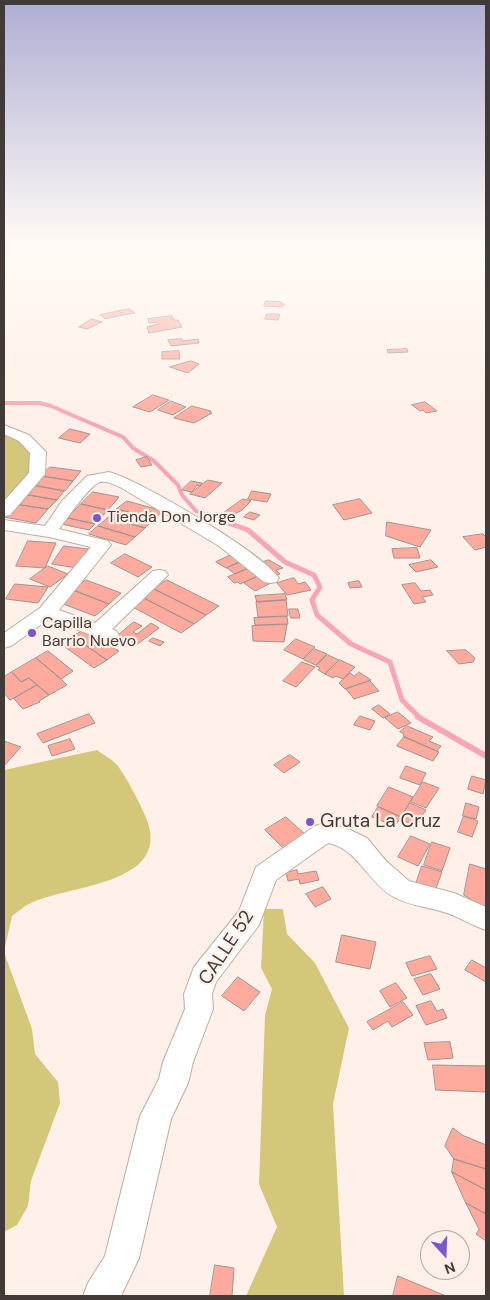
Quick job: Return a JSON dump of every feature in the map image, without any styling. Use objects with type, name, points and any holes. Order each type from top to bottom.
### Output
[{"type":"street","points":[[4,429],[24,438],[38,452],[37,474],[4,511]]},
{"type":"street","points":[[48,532],[68,505],[93,478],[108,477],[126,484],[225,542],[270,578]]},
{"type":"street","points":[[4,525],[48,532],[102,545],[47,612],[4,642]]},
{"type":"street","points":[[47,612],[104,633],[160,575]]},
{"type":"street","name":"CALLE 52","points":[[101,1296],[116,1272],[122,1258],[156,1116],[174,1083],[178,1062],[199,1009],[198,994],[204,976],[250,917],[266,874],[286,858],[324,833],[337,835],[349,839],[358,845],[377,868],[401,889],[454,904],[486,919]]},
{"type":"shaded area","points":[[4,435],[19,440],[33,454],[30,474],[16,487],[4,504]]},
{"type":"shaded area","points":[[97,750],[118,766],[144,813],[151,837],[146,855],[134,868],[115,878],[49,897],[23,907],[12,916],[4,952],[4,770]]},
{"type":"shaded area","points":[[264,909],[283,909],[287,934],[315,963],[349,1028],[333,1104],[344,1296],[246,1296],[277,1227],[259,1184],[265,1015],[272,989],[261,968]]},
{"type":"shaded area","points":[[4,952],[32,1029],[35,1054],[58,1082],[60,1103],[31,1181],[28,1206],[17,1225],[4,1232]]},
{"type":"building","points":[[265,305],[284,305],[282,307]]},
{"type":"building","points":[[129,309],[135,313],[124,315],[119,311]]},
{"type":"building","points":[[119,311],[123,315],[105,319],[100,315]]},
{"type":"building","points":[[267,314],[280,315],[278,320],[265,319]]},
{"type":"building","points":[[172,316],[174,320],[178,320],[182,327],[149,333],[147,327],[158,324],[157,322],[149,323],[148,319]]},
{"type":"building","points":[[92,319],[102,322],[87,329],[79,327]]},
{"type":"building","points":[[182,339],[183,341],[198,339],[199,343],[171,346],[168,340]]},
{"type":"building","points":[[407,349],[408,352],[388,353],[387,350]]},
{"type":"building","points":[[179,351],[180,359],[162,359],[162,352]]},
{"type":"building","points":[[191,361],[199,364],[188,373],[170,367]]},
{"type":"building","points":[[153,395],[169,400],[150,412],[133,407]]},
{"type":"building","points":[[171,401],[186,407],[173,415],[158,410]]},
{"type":"building","points":[[425,402],[437,411],[426,413],[412,405]]},
{"type":"building","points":[[192,406],[211,411],[210,413],[212,413],[194,423],[174,418]]},
{"type":"building","points":[[70,429],[90,434],[80,443],[59,438]]},
{"type":"building","points":[[147,457],[152,465],[141,467],[136,460]]},
{"type":"building","points":[[50,467],[81,471],[73,481],[41,476]]},
{"type":"building","points":[[42,476],[73,481],[65,491],[34,485]]},
{"type":"building","points":[[208,480],[222,483],[205,498],[190,494]]},
{"type":"building","points":[[191,481],[202,483],[200,486],[197,485],[192,492],[182,490]]},
{"type":"building","points":[[31,485],[64,491],[57,500],[23,494]]},
{"type":"building","points":[[252,491],[271,494],[267,502],[248,499]]},
{"type":"building","points":[[93,492],[119,497],[108,510],[81,504]]},
{"type":"building","points":[[23,494],[57,500],[48,509],[14,504]]},
{"type":"building","points":[[243,499],[251,501],[242,510],[231,516],[222,514]]},
{"type":"building","points":[[360,499],[372,513],[344,520],[333,505]]},
{"type":"building","points":[[127,501],[163,511],[154,519],[117,509]]},
{"type":"building","points":[[14,504],[48,509],[36,523],[4,517]]},
{"type":"building","points":[[81,504],[108,510],[95,524],[68,518]]},
{"type":"building","points":[[117,509],[154,519],[145,528],[108,518]]},
{"type":"building","points":[[250,512],[260,515],[254,520],[244,517]]},
{"type":"building","points":[[68,518],[95,524],[89,530],[61,524]]},
{"type":"building","points":[[108,518],[145,528],[135,537],[98,526]]},
{"type":"building","points":[[387,522],[431,530],[420,547],[386,536]]},
{"type":"building","points":[[98,526],[135,537],[126,545],[89,534]]},
{"type":"building","points":[[483,534],[486,537],[486,547],[475,550],[463,537]]},
{"type":"building","points":[[28,541],[56,543],[45,568],[16,566]]},
{"type":"building","points":[[64,546],[88,549],[77,568],[52,564]]},
{"type":"building","points":[[417,548],[420,558],[394,558],[392,549]]},
{"type":"building","points":[[235,553],[245,559],[226,568],[216,562]]},
{"type":"building","points":[[125,554],[152,567],[138,577],[111,563]]},
{"type":"building","points":[[269,560],[283,568],[276,570],[280,574],[272,577],[257,564]]},
{"type":"building","points":[[431,560],[438,567],[416,572],[409,565]]},
{"type":"building","points":[[244,561],[252,567],[235,574],[227,568]]},
{"type":"building","points":[[48,566],[68,574],[50,587],[30,579]]},
{"type":"building","points":[[254,566],[263,574],[240,584],[238,582],[234,583],[228,577]]},
{"type":"building","points":[[262,574],[273,582],[255,591],[244,583]]},
{"type":"building","points":[[294,578],[298,584],[305,582],[311,590],[287,595],[277,583]]},
{"type":"building","points":[[86,580],[121,593],[109,604],[73,590]]},
{"type":"building","points":[[167,580],[219,606],[206,615],[154,589]]},
{"type":"building","points":[[359,581],[362,587],[350,588],[348,583]]},
{"type":"building","points":[[415,583],[421,591],[430,590],[433,595],[422,597],[426,602],[414,604],[402,585]]},
{"type":"building","points":[[15,584],[48,587],[38,603],[6,599]]},
{"type":"building","points":[[154,589],[206,615],[194,624],[142,597]]},
{"type":"building","points":[[73,590],[109,604],[95,616],[58,602]]},
{"type":"building","points":[[285,594],[287,600],[257,602],[255,596]]},
{"type":"building","points":[[142,597],[194,624],[181,633],[129,605]]},
{"type":"building","points":[[286,600],[288,616],[258,617],[256,602]]},
{"type":"building","points":[[289,609],[298,609],[300,618],[291,618]]},
{"type":"building","points":[[287,617],[288,624],[255,625],[254,618]]},
{"type":"building","points":[[134,622],[142,626],[133,632],[137,634],[151,623],[159,628],[135,646],[115,638]]},
{"type":"building","points":[[287,625],[284,642],[253,641],[252,626]]},
{"type":"building","points":[[83,631],[100,641],[94,646],[91,644],[88,647],[73,636]]},
{"type":"building","points":[[73,636],[107,660],[94,668],[61,644]]},
{"type":"building","points":[[153,638],[164,642],[160,646],[149,641]]},
{"type":"building","points":[[296,639],[315,647],[303,659],[284,650]]},
{"type":"building","points":[[100,641],[119,651],[107,660],[88,647],[91,644],[94,646]]},
{"type":"building","points":[[315,649],[327,654],[316,665],[304,660]]},
{"type":"building","points":[[466,650],[475,658],[473,662],[459,664],[447,651]]},
{"type":"building","points":[[48,651],[73,671],[61,679],[36,658]]},
{"type":"building","points":[[328,655],[339,660],[325,674],[318,670],[320,668],[316,666]]},
{"type":"building","points":[[36,658],[67,685],[49,695],[29,678],[21,682],[12,672]]},
{"type":"building","points":[[340,660],[355,667],[343,679],[336,676],[333,678],[325,674]]},
{"type":"building","points":[[302,662],[315,667],[296,687],[283,681]]},
{"type":"building","points":[[12,672],[21,682],[29,678],[37,685],[10,700],[4,693],[4,677]]},
{"type":"building","points":[[359,672],[371,680],[345,689],[339,683],[350,673],[354,676]]},
{"type":"building","points":[[370,681],[379,691],[354,699],[346,689]]},
{"type":"building","points":[[37,685],[49,695],[40,702],[23,709],[14,699]]},
{"type":"building","points":[[379,705],[390,714],[383,718],[372,709]]},
{"type":"building","points":[[398,712],[411,723],[398,729],[385,718]]},
{"type":"building","points":[[89,714],[95,723],[43,743],[37,734]]},
{"type":"building","points":[[360,716],[375,721],[370,730],[354,725]]},
{"type":"building","points":[[407,726],[433,737],[429,741],[441,746],[437,751],[403,736],[404,734],[400,732]]},
{"type":"building","points":[[404,737],[439,752],[433,761],[397,746]]},
{"type":"building","points":[[70,739],[75,749],[52,756],[48,746]]},
{"type":"building","points":[[4,741],[21,747],[4,766]]},
{"type":"building","points":[[290,755],[300,762],[284,773],[274,765]]},
{"type":"building","points":[[406,766],[426,773],[420,785],[400,778]]},
{"type":"building","points":[[472,776],[486,780],[483,794],[468,789]]},
{"type":"building","points":[[423,782],[439,788],[426,808],[411,802]]},
{"type":"building","points":[[389,787],[413,797],[401,817],[377,806]]},
{"type":"building","points":[[410,803],[426,810],[415,826],[400,819]]},
{"type":"building","points":[[466,803],[479,807],[476,819],[463,816]]},
{"type":"building","points":[[378,807],[401,817],[395,826],[372,817]]},
{"type":"building","points":[[464,816],[478,821],[472,837],[458,832]]},
{"type":"building","points":[[286,817],[306,835],[284,849],[265,830]]},
{"type":"building","points":[[411,836],[430,844],[418,866],[398,857]]},
{"type":"building","points":[[432,842],[450,848],[442,871],[424,865]]},
{"type":"building","points":[[470,864],[486,869],[486,909],[464,895]]},
{"type":"building","points":[[422,866],[442,872],[435,891],[416,884]]},
{"type":"building","points":[[297,870],[298,874],[316,871],[319,880],[300,884],[299,879],[288,881],[286,873]]},
{"type":"building","points":[[323,887],[331,899],[315,907],[306,894]]},
{"type":"building","points":[[342,935],[376,942],[370,969],[336,962]]},
{"type":"building","points":[[430,956],[437,969],[412,976],[406,963]]},
{"type":"building","points":[[472,960],[486,968],[486,982],[465,970]]},
{"type":"building","points":[[431,974],[440,989],[423,995],[414,979]]},
{"type":"building","points":[[238,977],[260,992],[244,1011],[222,996]]},
{"type":"building","points":[[396,983],[407,998],[390,1007],[380,991]]},
{"type":"building","points":[[431,1001],[437,1011],[443,1009],[447,1018],[426,1025],[416,1006]]},
{"type":"building","points":[[403,1002],[413,1015],[392,1027],[388,1021],[373,1030],[367,1022]]},
{"type":"building","points":[[450,1042],[453,1058],[428,1060],[424,1043]]},
{"type":"building","points":[[433,1065],[486,1066],[486,1092],[436,1090]]},
{"type":"building","points":[[453,1128],[462,1135],[486,1145],[486,1169],[454,1159],[445,1146]]},
{"type":"building","points":[[454,1159],[486,1169],[486,1190],[452,1172]]},
{"type":"building","points":[[452,1172],[486,1190],[486,1214],[466,1203]]},
{"type":"building","points":[[466,1203],[486,1214],[486,1241],[476,1234],[479,1230]]},
{"type":"building","points":[[215,1265],[234,1268],[232,1296],[210,1296]]},
{"type":"building","points":[[398,1276],[446,1296],[393,1296]]},
{"type":"waterway","points":[[4,403],[39,403],[51,406],[123,437],[133,448],[154,461],[178,485],[182,495],[196,511],[221,520]]},
{"type":"waterway","points":[[217,519],[248,530],[285,562],[314,575],[320,587],[312,600],[317,615],[351,644],[390,662],[402,700],[420,718]]},
{"type":"waterway","points":[[418,717],[486,756]]},
{"type":"place","name":"Tienda Don Jorge","points":[[97,518]]},
{"type":"place","name":"Capilla Barrio Nuevo","points":[[32,633]]},
{"type":"place","name":"Gruta La Cruz","points":[[310,822]]}]
